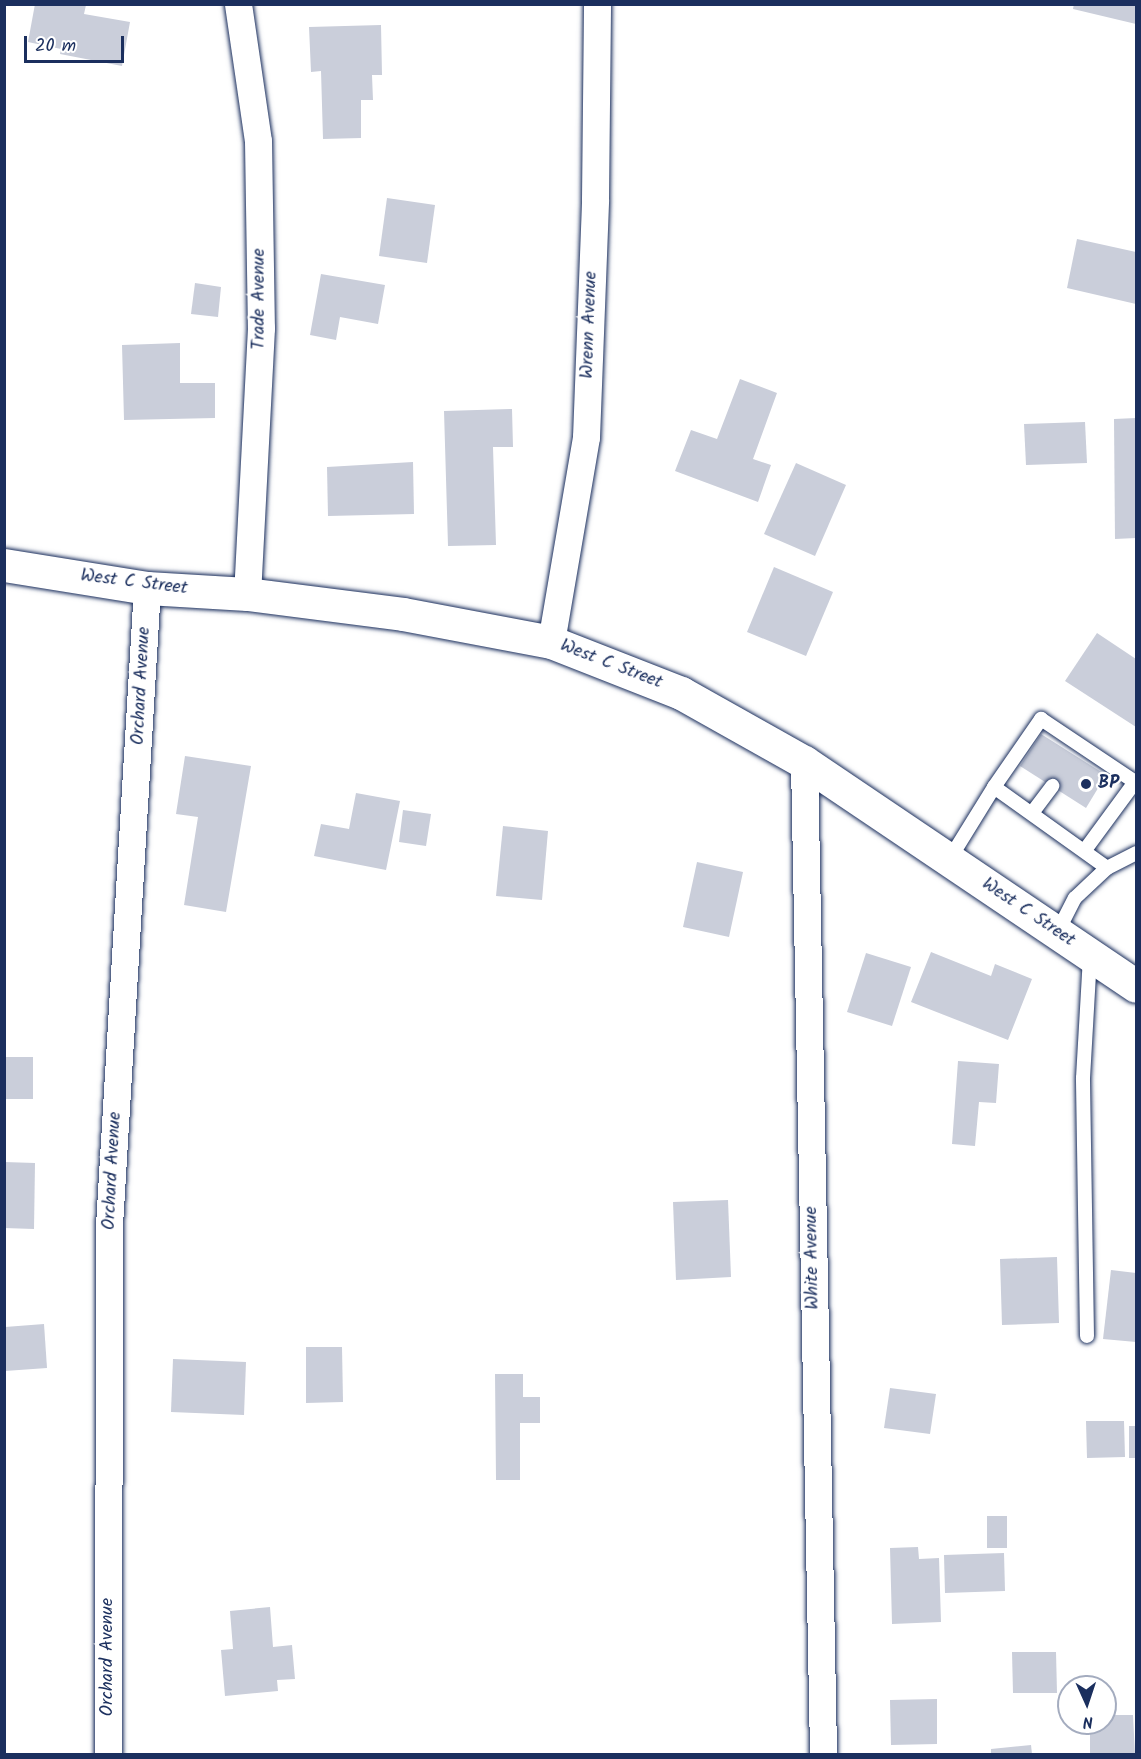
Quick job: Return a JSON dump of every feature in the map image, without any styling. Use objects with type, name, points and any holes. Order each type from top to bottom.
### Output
[{"type":"main road","name":"West C Street","points":[[4,565],[147,588],[247,594],[403,614],[551,642],[681,693],[804,762],[1137,986]]},
{"type":"street","name":"Trade Avenue","points":[[238,4],[258,141],[261,328],[247,594]]},
{"type":"street","name":"Wrenn Avenue","points":[[551,642],[586,437],[595,199],[597,4]]},
{"type":"street","name":"Orchard Avenue","points":[[108,1755],[109,1225],[147,588]]},
{"type":"street","name":"White Avenue","points":[[804,762],[823,1755]]},
{"type":"lane","points":[[949,860],[994,787],[1041,719],[1076,749],[1135,782],[1086,850]]},
{"type":"lane","points":[[1032,813],[1052,786]]},
{"type":"lane","points":[[994,787],[1086,850],[1107,868]]},
{"type":"lane","points":[[1058,933],[1075,898],[1107,868],[1137,853]]},
{"type":"lane","points":[[1087,1336],[1083,1078],[1090,955]]},
{"type":"building","points":[[35,4],[86,5],[84,14],[130,22],[122,66],[60,54],[61,49],[28,42]]},
{"type":"building","points":[[1074,4],[1136,4],[1136,24],[1073,9]]},
{"type":"building","points":[[381,25],[382,75],[372,75],[373,100],[361,100],[361,138],[323,139],[321,71],[311,72],[309,27]]},
{"type":"building","points":[[387,198],[435,205],[427,263],[379,256]]},
{"type":"building","points":[[1077,239],[1136,252],[1136,304],[1067,288]]},
{"type":"building","points":[[321,274],[385,285],[378,324],[340,317],[336,340],[310,335]]},
{"type":"building","points":[[195,283],[221,287],[218,317],[191,314]]},
{"type":"building","points":[[180,343],[180,383],[215,383],[215,418],[124,420],[122,345]]},
{"type":"building","points":[[740,379],[777,393],[753,459],[771,465],[758,502],[675,471],[691,430],[717,439]]},
{"type":"building","points":[[512,409],[513,447],[493,447],[496,545],[448,546],[444,411]]},
{"type":"building","points":[[1136,418],[1136,538],[1115,539],[1114,419]]},
{"type":"building","points":[[1085,422],[1087,463],[1026,465],[1024,424]]},
{"type":"building","points":[[413,462],[414,514],[328,516],[327,467]]},
{"type":"building","points":[[796,463],[846,485],[815,556],[764,534]]},
{"type":"building","points":[[774,567],[833,592],[806,656],[747,632]]},
{"type":"building","points":[[1097,633],[1136,659],[1136,727],[1065,681]]},
{"type":"building","points":[[1041,734],[1106,775],[1086,808],[1020,766]]},
{"type":"building","points":[[185,756],[251,766],[226,912],[184,905],[198,817],[176,814]]},
{"type":"building","points":[[356,793],[400,801],[386,870],[314,856],[321,824],[349,829]]},
{"type":"building","points":[[403,810],[431,814],[426,846],[399,842]]},
{"type":"building","points":[[503,826],[548,831],[542,900],[496,896]]},
{"type":"building","points":[[697,862],[743,872],[729,937],[683,927]]},
{"type":"building","points":[[931,952],[991,976],[995,964],[1032,979],[1008,1040],[911,1002]]},
{"type":"building","points":[[866,953],[911,967],[892,1026],[847,1012]]},
{"type":"building","points":[[4,1057],[33,1057],[33,1099],[4,1099]]},
{"type":"building","points":[[958,1061],[999,1064],[996,1103],[979,1102],[975,1146],[952,1144]]},
{"type":"building","points":[[4,1162],[35,1163],[34,1229],[4,1228]]},
{"type":"building","points":[[728,1200],[731,1277],[676,1280],[673,1202]]},
{"type":"building","points":[[1057,1257],[1059,1323],[1002,1325],[1000,1259]]},
{"type":"building","points":[[1111,1270],[1136,1273],[1136,1342],[1103,1339]]},
{"type":"building","points":[[44,1324],[47,1368],[5,1371],[5,1327]]},
{"type":"building","points":[[306,1347],[342,1347],[343,1402],[306,1403]]},
{"type":"building","points":[[173,1359],[246,1362],[244,1415],[171,1412]]},
{"type":"building","points":[[495,1374],[523,1374],[523,1397],[540,1397],[540,1423],[520,1423],[520,1480],[496,1480]]},
{"type":"building","points":[[890,1388],[936,1394],[930,1434],[884,1428]]},
{"type":"building","points":[[1086,1421],[1124,1421],[1125,1457],[1087,1458]]},
{"type":"building","points":[[1129,1426],[1136,1426],[1136,1458],[1129,1458]]},
{"type":"building","points":[[987,1516],[1007,1516],[1007,1548],[987,1548]]},
{"type":"building","points":[[918,1547],[919,1559],[939,1558],[941,1622],[892,1624],[890,1548]]},
{"type":"building","points":[[1004,1553],[1005,1591],[945,1593],[944,1555]]},
{"type":"building","points":[[270,1607],[273,1647],[292,1645],[295,1679],[277,1680],[278,1691],[225,1696],[221,1650],[233,1649],[230,1611]]},
{"type":"building","points":[[1012,1652],[1056,1652],[1057,1693],[1013,1693]]},
{"type":"building","points":[[937,1699],[937,1744],[891,1745],[890,1700]]},
{"type":"building","points":[[1117,1715],[1133,1715],[1135,1754],[1090,1754],[1090,1735],[1117,1735]]},
{"type":"building","points":[[1031,1745],[1032,1754],[991,1754],[991,1749]]},
{"type":"place","name":"BP","points":[[1086,784]]}]
